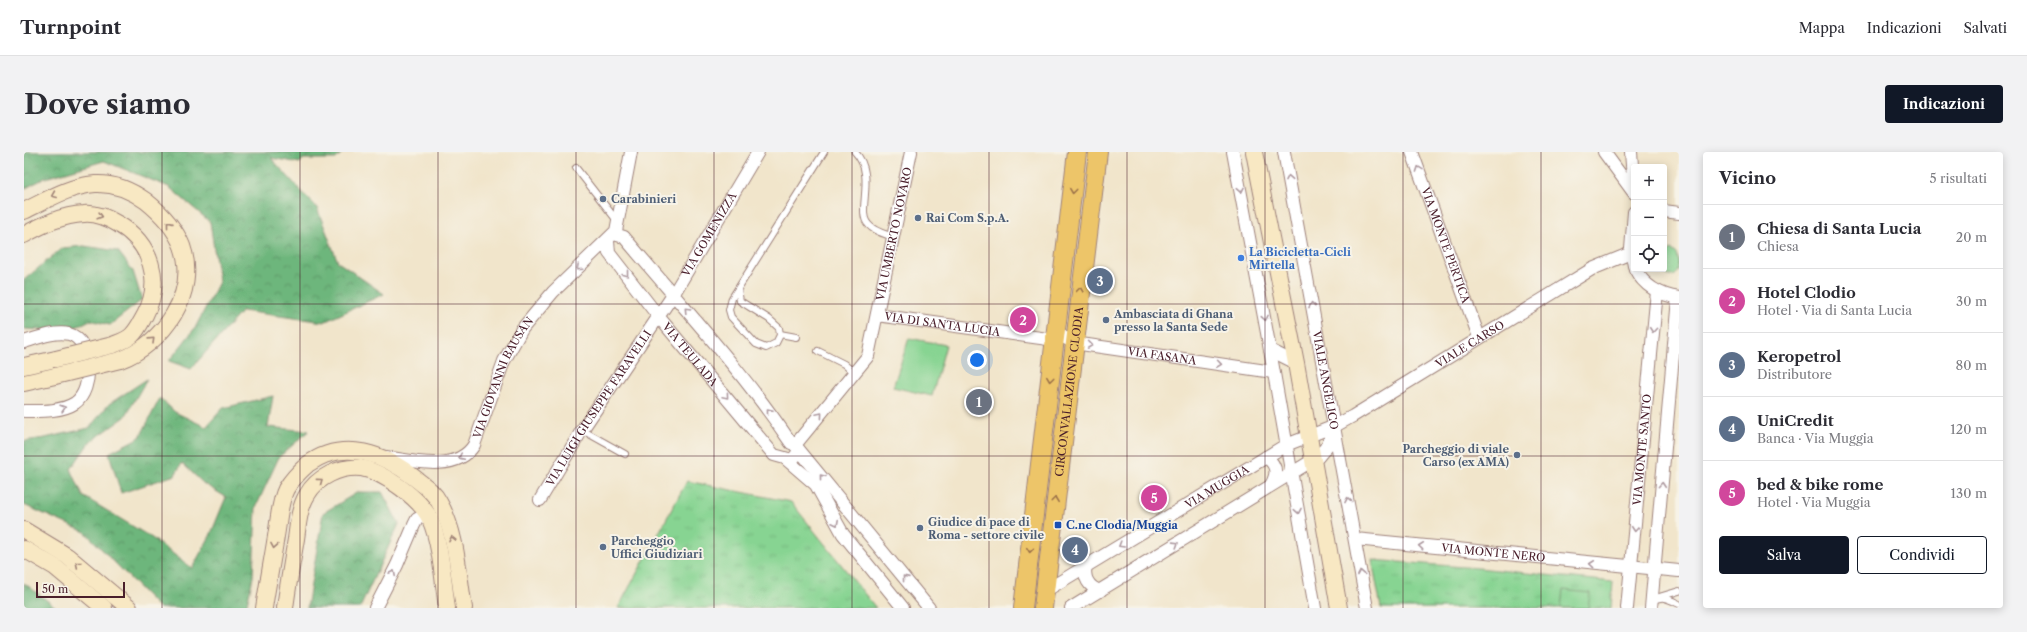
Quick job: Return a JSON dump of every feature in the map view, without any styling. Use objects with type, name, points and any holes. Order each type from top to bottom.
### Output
[{"type":"main road","name":"CIRCONVALLAZIONE CLODIA","points":[[1024,608],[1077,152]]},
{"type":"main road","name":"CIRCONVALLAZIONE CLODIA","points":[[1044,599],[1098,152]]},
{"type":"main road","points":[[1254,152],[1296,363],[1339,608]]},
{"type":"main road","points":[[24,211],[47,198],[70,189],[88,185],[108,184],[125,189],[144,200],[165,218],[175,232],[184,251],[186,269],[184,285],[178,306],[166,325],[147,345],[120,360],[24,383]]},
{"type":"main road","points":[[24,235],[62,218],[85,214],[100,216],[113,221],[133,234],[142,243],[148,254],[153,269],[152,297],[147,311],[135,331],[128,338],[113,345],[24,366]]},
{"type":"main road","points":[[264,608],[281,508],[285,493],[292,481],[302,470],[320,458],[344,450],[359,451],[379,456],[405,470],[429,489],[438,500],[448,524],[464,608]]},
{"type":"main road","points":[[285,608],[300,513],[306,497],[314,485],[331,474],[354,468],[367,470],[395,484],[418,503],[426,514],[436,539],[447,608]]},
{"type":"main road","points":[[24,530],[46,542],[71,559],[129,608]]},
{"type":"main road","points":[[24,549],[55,568],[104,608]]},
{"type":"street","points":[[611,238],[619,223],[631,152]]},
{"type":"street","name":"VIA GOMENIZZA","points":[[658,316],[758,152]]},
{"type":"street","name":"VIA UMBERTO NOVARO","points":[[784,458],[781,452],[784,445],[794,445],[868,356],[911,152]]},
{"type":"street","points":[[1233,152],[1270,350],[1315,608]]},
{"type":"street","name":"VIALE ANGELICO","points":[[1284,152],[1367,608]]},
{"type":"street","name":"VIA MONTE PERTICA","points":[[1412,152],[1479,337]]},
{"type":"street","points":[[1604,152],[1631,188]]},
{"type":"street","points":[[1631,152],[1632,164]]},
{"type":"street","points":[[1667,211],[1679,213]]},
{"type":"street","points":[[611,238],[624,237],[672,295],[691,315],[794,445],[929,608]]},
{"type":"street","name":"VIA TEULADA","points":[[611,238],[609,254],[658,316],[774,455],[784,458],[816,485],[843,534],[903,608]]},
{"type":"street","name":"VIA GIOVANNI BAUSAN","points":[[379,456],[439,462],[453,460],[466,454],[474,445],[504,361],[522,329],[553,292],[611,238]]},
{"type":"street","name":"VIALE CARSO","points":[[1309,436],[1335,426],[1479,337],[1595,268],[1631,253]]},
{"type":"street","points":[[1637,272],[1645,282],[1657,291],[1678,298]]},
{"type":"street","name":"VIA MONTE SANTO","points":[[1627,608],[1657,291]]},
{"type":"street","name":"VIA MONTE SANTO","points":[[1654,602],[1654,570],[1678,298]]},
{"type":"street","name":"VIA DI SANTA LUCIA","points":[[877,315],[1056,335]]},
{"type":"street","name":"VIA LUIGI GIUSEPPE FARAVELLI","points":[[540,500],[582,430],[658,316]]},
{"type":"street","points":[[24,342],[55,334],[75,336],[80,341],[85,351],[89,372],[85,392],[76,402],[57,409],[24,411]]},
{"type":"street","name":"VIA FASANA","points":[[1056,335],[1074,343],[1273,372]]},
{"type":"street","points":[[1270,350],[1296,363]]},
{"type":"street","points":[[1071,608],[1322,454],[1335,426]]},
{"type":"street","name":"VIA MUGGIA","points":[[1044,599],[1086,566],[1286,445],[1309,436]]},
{"type":"street","points":[[1266,457],[1276,468],[1275,477],[1271,485]]},
{"type":"street","points":[[375,608],[397,565],[415,522],[426,514]]},
{"type":"street","name":"VIA MONTE NERO","points":[[1355,539],[1679,572]]},
{"type":"street","points":[[1086,566],[1085,574],[1087,581],[1092,587],[1100,591]]},
{"type":"lane","points":[[738,289],[740,301],[779,328],[780,334],[776,343],[766,348],[756,344],[730,317],[729,313],[732,298],[824,152]]},
{"type":"lane","points":[[855,152],[861,160],[865,172],[865,220],[870,227],[893,237]]},
{"type":"lane","points":[[576,168],[619,223]]},
{"type":"lane","points":[[780,334],[796,337]]},
{"type":"lane","points":[[818,351],[844,364],[854,373]]},
{"type":"lane","points":[[582,430],[625,454]]},
{"type":"lane","points":[[1654,602],[1679,591]]},
{"type":"lane","points":[[1654,602],[1664,598],[1679,604]]},
{"type":"green space","points":[[24,152],[343,152],[336,159],[303,159],[300,163],[271,158],[317,208],[338,262],[384,294],[324,322],[242,311],[191,369],[169,361],[195,328],[219,282],[210,222],[169,187],[104,161],[45,178],[24,189]]},
{"type":"green space","points":[[84,246],[118,251],[133,271],[142,300],[110,325],[90,320],[76,327],[45,330],[24,329],[24,280],[62,248]]},
{"type":"green space","points":[[1671,249],[1677,254],[1679,270],[1672,276],[1664,274],[1663,272],[1667,272],[1667,253]]},
{"type":"green space","points":[[909,338],[946,345],[932,396],[893,387]]},
{"type":"green space","points":[[147,379],[125,417],[89,443],[71,469],[83,496],[152,538],[192,568],[210,536],[226,497],[204,484],[182,463],[175,475],[121,493],[109,453],[140,437],[160,398],[175,412],[206,427],[223,408],[273,396],[268,427],[309,431],[279,457],[256,507],[253,577],[246,608],[159,608],[85,532],[24,505],[24,441],[89,428],[109,404]]},
{"type":"green space","points":[[687,481],[791,502],[876,608],[618,608]]},
{"type":"green space","points":[[358,492],[382,492],[399,524],[360,608],[307,608],[323,513]]},
{"type":"green space","points":[[1372,560],[1478,568],[1613,582],[1611,608],[1381,608]]},
{"type":"green space","points":[[24,583],[57,608],[24,608]]},
{"type":"green space","points":[[1563,590],[1590,593],[1588,608],[1561,608]]},
{"type":"place","name":"Carabinieri","points":[[603,199]]},
{"type":"place","name":"Rai Com S.p.A.","points":[[918,218]]},
{"type":"place","name":"La Bicicletta-Cicli Mirtella","points":[[1241,258]]},
{"type":"place","name":"Keropetrol","points":[[1100,281]]},
{"type":"place","name":"Hotel Clodio","points":[[1023,320]]},
{"type":"place","name":"Ambasciata di Ghana presso la Santa Sede","points":[[1106,320]]},
{"type":"place","name":"Chiesa di Santa Lucia","points":[[979,402]]},
{"type":"place","name":"Parcheggio di viale Carso (ex AMA)","points":[[1517,455]]},
{"type":"place","name":"bed & bike rome","points":[[1154,498]]},
{"type":"place","name":"C.ne Clodia/Muggia","points":[[1058,525]]},
{"type":"place","name":"Giudice di pace di Roma - settore civile","points":[[920,528]]},
{"type":"place","name":"Parcheggio Uffici Giudiziari","points":[[603,547]]},
{"type":"place","name":"UniCredit","points":[[1075,550]]}]
